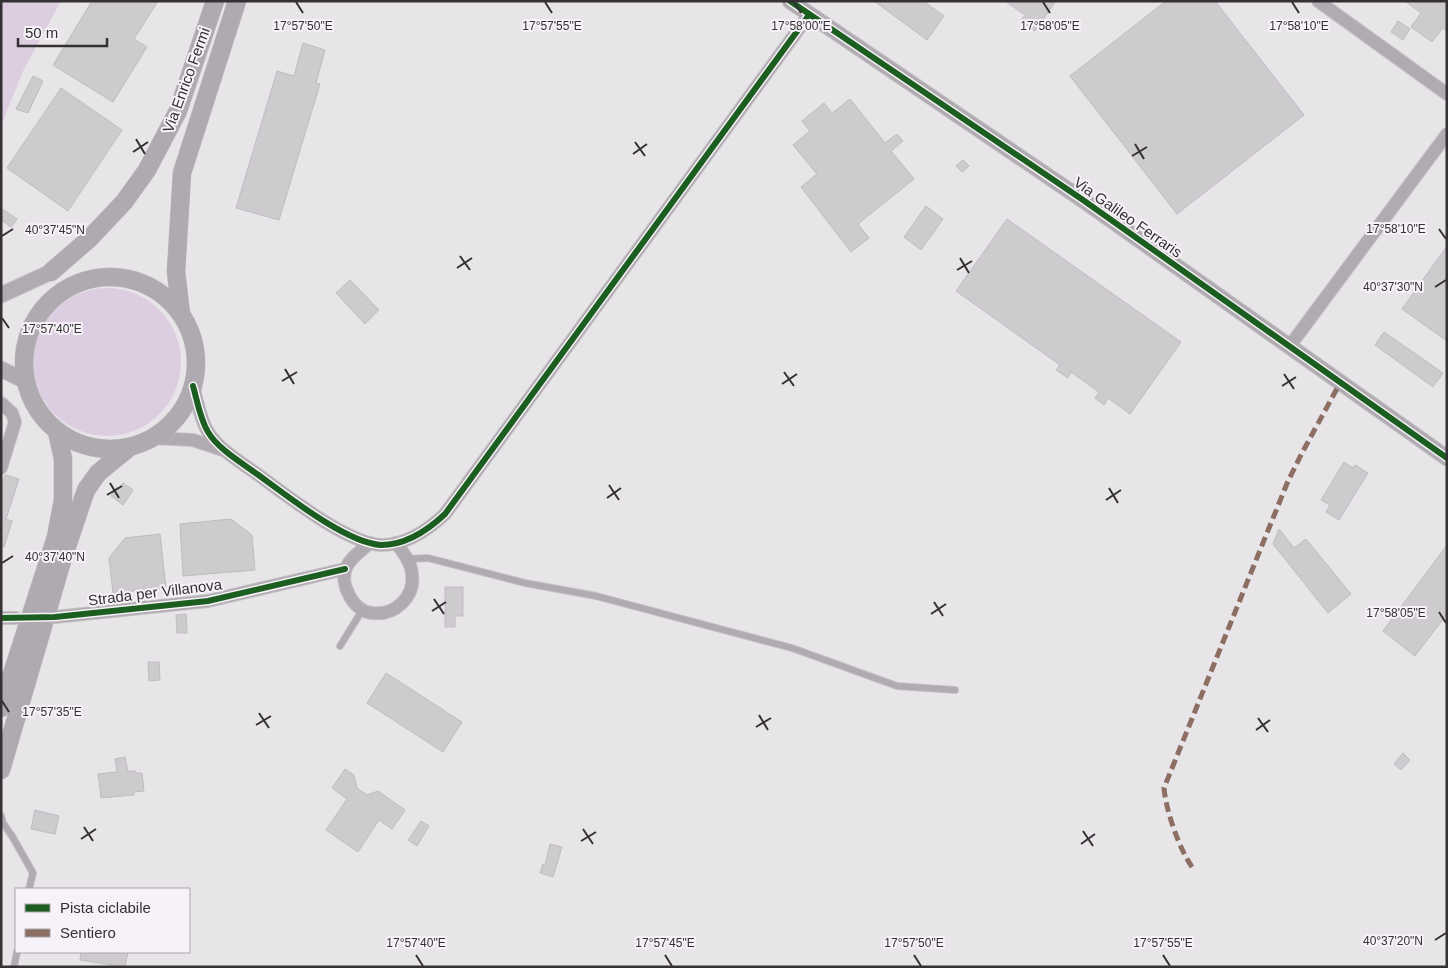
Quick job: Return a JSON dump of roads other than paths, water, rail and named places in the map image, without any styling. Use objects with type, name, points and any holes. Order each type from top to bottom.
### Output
[{"type":"main road","name":"Via Enrico Fermi","points":[[51,272],[95,233],[124,202],[147,170],[178,111],[215,1]]},
{"type":"main road","name":"Via Enrico Fermi","points":[[181,314],[176,272],[182,173],[237,1]]},
{"type":"main road","points":[[45,307],[51,272],[89,280]]},
{"type":"main road","points":[[1,770],[62,561],[86,490],[98,473],[130,447],[157,436],[178,416],[192,392],[196,365],[193,338],[181,314],[163,295],[140,282],[115,277],[89,280],[65,290],[45,307],[31,329],[24,354],[25,381],[32,400],[43,417],[57,431],[79,444],[104,449],[130,447]]},
{"type":"main road","points":[[1,708],[56,537],[63,500],[63,459],[57,431]]},
{"type":"street","name":"Via Galileo Ferraris","points":[[790,1],[1083,200],[1447,458]]},
{"type":"street","points":[[1318,1],[1447,94]]},
{"type":"street","points":[[193,386],[208,432],[225,450],[311,514],[346,533],[370,543],[383,545],[417,536],[444,514],[809,15]]},
{"type":"street","points":[[1289,347],[1447,134]]},
{"type":"street","name":"Via Enrico Fermi","points":[[1,295],[51,272]]},
{"type":"street","points":[[1,370],[25,381]]},
{"type":"street","points":[[1,403],[12,413],[15,422],[1,468]]},
{"type":"street","points":[[152,438],[193,440],[225,450]]},
{"type":"street","points":[[370,543],[356,555],[346,569],[344,580],[348,594],[355,604],[370,614],[387,612],[400,606],[409,596],[413,574],[408,559],[396,543]]},
{"type":"street","name":"Strada per Villanova","points":[[55,617],[208,601],[346,569]]},
{"type":"street","points":[[1,618],[16,618]]},
{"type":"lane","points":[[408,559],[428,558],[525,582],[596,596],[792,648],[897,686],[955,690]]},
{"type":"lane","points":[[340,646],[363,610]]},
{"type":"lane","points":[[1,816],[33,873],[29,888]]},
{"type":"lane","points":[[14,967],[17,953]]}]
